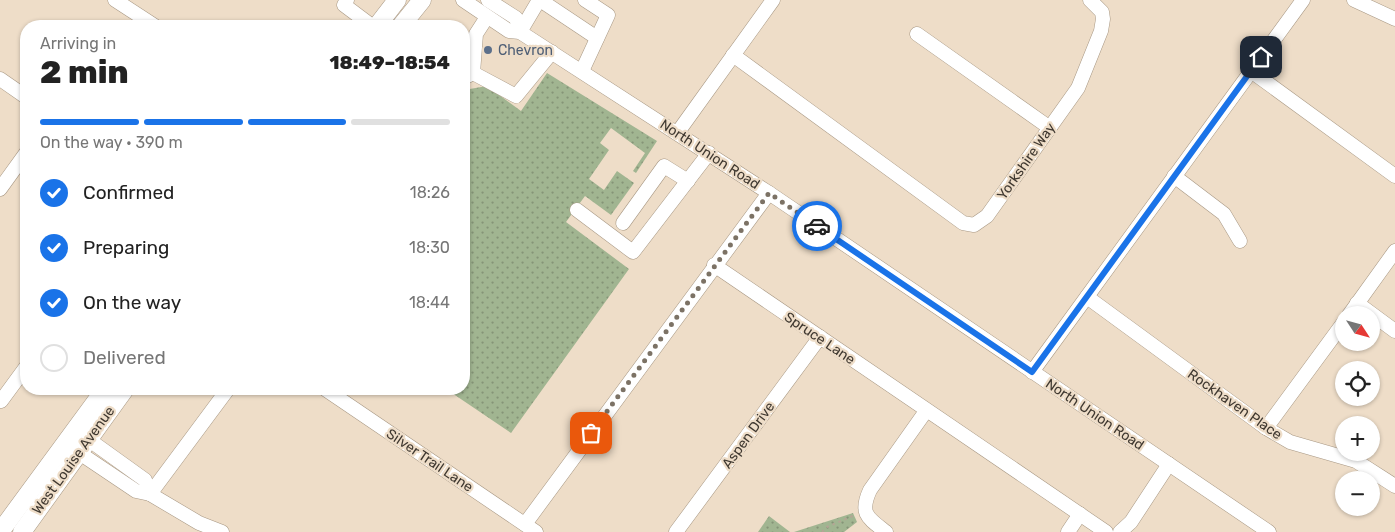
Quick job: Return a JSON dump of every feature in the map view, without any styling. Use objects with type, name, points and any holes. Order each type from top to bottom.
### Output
[{"type":"main road","points":[[382,20],[397,0]]},
{"type":"main road","points":[[407,20],[422,0]]},
{"type":"main road","name":"West Louise Avenue","points":[[22,532],[77,441],[102,395]]},
{"type":"main road","name":"West Louise Avenue","points":[[0,532],[77,441],[119,395]]},
{"type":"street","points":[[115,0],[146,20]]},
{"type":"street","points":[[347,0],[344,5],[364,20]]},
{"type":"street","name":"North Union Road","points":[[463,0],[509,31],[520,32],[678,132],[1269,532]]},
{"type":"street","name":"North Union Road","points":[[488,0],[516,18],[520,32]]},
{"type":"street","points":[[520,32],[539,0],[597,38]]},
{"type":"street","points":[[582,71],[608,15],[586,0]]},
{"type":"street","points":[[678,132],[773,0]]},
{"type":"street","name":"Yorkshire Way","points":[[733,55],[963,223],[978,224],[987,216],[1078,88],[1101,31],[1103,19],[1102,12],[1090,0]]},
{"type":"street","points":[[1032,372],[1303,0]]},
{"type":"street","points":[[1354,0],[1395,19]]},
{"type":"street","points":[[470,43],[488,17]]},
{"type":"street","points":[[917,34],[1050,128]]},
{"type":"street","points":[[470,77],[516,96],[552,52]]},
{"type":"street","points":[[1251,71],[1395,176]]},
{"type":"street","points":[[0,79],[20,93]]},
{"type":"street","points":[[577,210],[633,252],[709,153]]},
{"type":"street","points":[[0,189],[20,161]]},
{"type":"street","points":[[623,223],[664,166],[688,181]]},
{"type":"street","points":[[1174,176],[1224,214],[1240,240]]},
{"type":"street","points":[[530,528],[714,266],[769,193]]},
{"type":"street","points":[[1355,306],[1395,251]]},
{"type":"street","name":"Spruce Lane","points":[[714,266],[1106,532]]},
{"type":"street","name":"Rockhaven Place","points":[[1086,297],[1266,428],[1290,442],[1356,461],[1395,486]]},
{"type":"street","points":[[1357,303],[1395,331]]},
{"type":"street","points":[[1266,428],[1335,334]]},
{"type":"street","name":"Aspen Drive","points":[[676,532],[820,337]]},
{"type":"street","points":[[2,401],[20,376]]},
{"type":"street","points":[[150,494],[224,395]]},
{"type":"street","name":"Silver Trail Lane","points":[[334,395],[530,528]]},
{"type":"street","points":[[886,532],[869,518],[865,511],[865,502],[870,490],[926,411]]},
{"type":"street","points":[[77,441],[136,492],[150,494],[200,523],[222,532]]},
{"type":"street","points":[[1120,532],[1131,522],[1169,464]]},
{"type":"street","points":[[1068,532],[1080,514]]},
{"type":"path","points":[[822,532],[827,527],[865,511]]},
{"type":"green space","points":[[547,73],[657,141],[636,173],[633,171],[645,153],[611,128],[600,143],[609,150],[589,179],[604,190],[617,171],[634,183],[611,215],[585,196],[566,222],[629,269],[511,433],[455,395],[470,395],[470,89],[487,86],[521,111]]},
{"type":"green space","points":[[853,513],[857,522],[844,532],[794,532]]},
{"type":"green space","points":[[769,516],[790,532],[758,532]]},
{"type":"way so far","points":[[591,433],[769,193],[817,226]]},
{"type":"place","name":"Chevron","points":[[488,50]]},
{"type":"route","points":[[817,226],[1032,372],[1261,57]]}]
